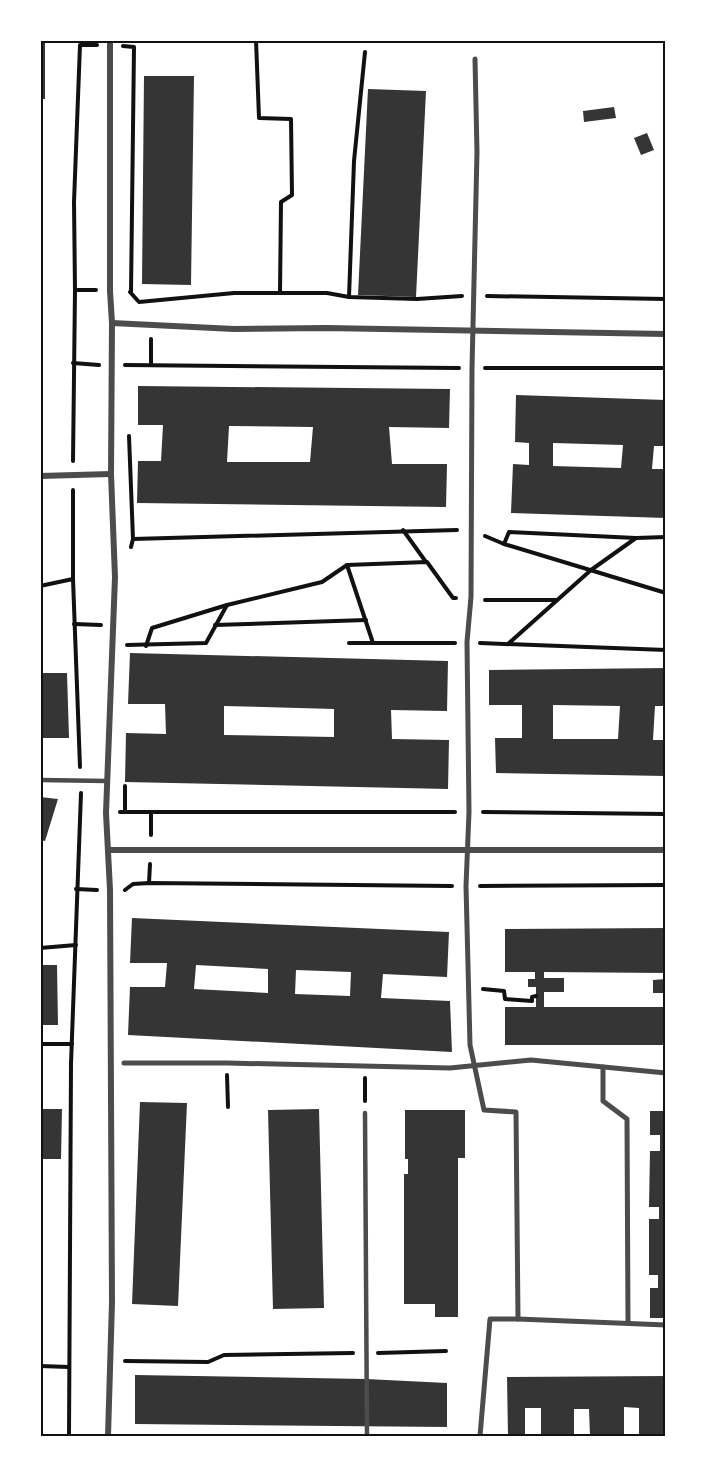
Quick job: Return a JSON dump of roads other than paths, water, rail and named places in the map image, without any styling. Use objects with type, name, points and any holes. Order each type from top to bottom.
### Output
[{"type":"street","points":[[108,1437],[112,1302],[107,782],[115,577],[111,474],[110,40]]},
{"type":"street","points":[[476,59],[477,152],[472,368],[471,600],[466,642],[469,812],[466,886],[470,1045],[484,1110],[516,1112],[518,1319]]},
{"type":"street","points":[[112,323],[234,329],[326,328],[666,334]]},
{"type":"street","points":[[40,476],[111,474]]},
{"type":"street","points":[[109,850],[666,850]]},
{"type":"street","points":[[124,1063],[450,1068],[531,1060],[666,1072]]},
{"type":"street","points":[[603,1067],[603,1101],[627,1119],[628,1323]]},
{"type":"street","points":[[480,1437],[490,1319],[666,1325]]},
{"type":"lane","points":[[40,780],[107,782]]},
{"type":"lane","points":[[365,1113],[367,1437]]}]
